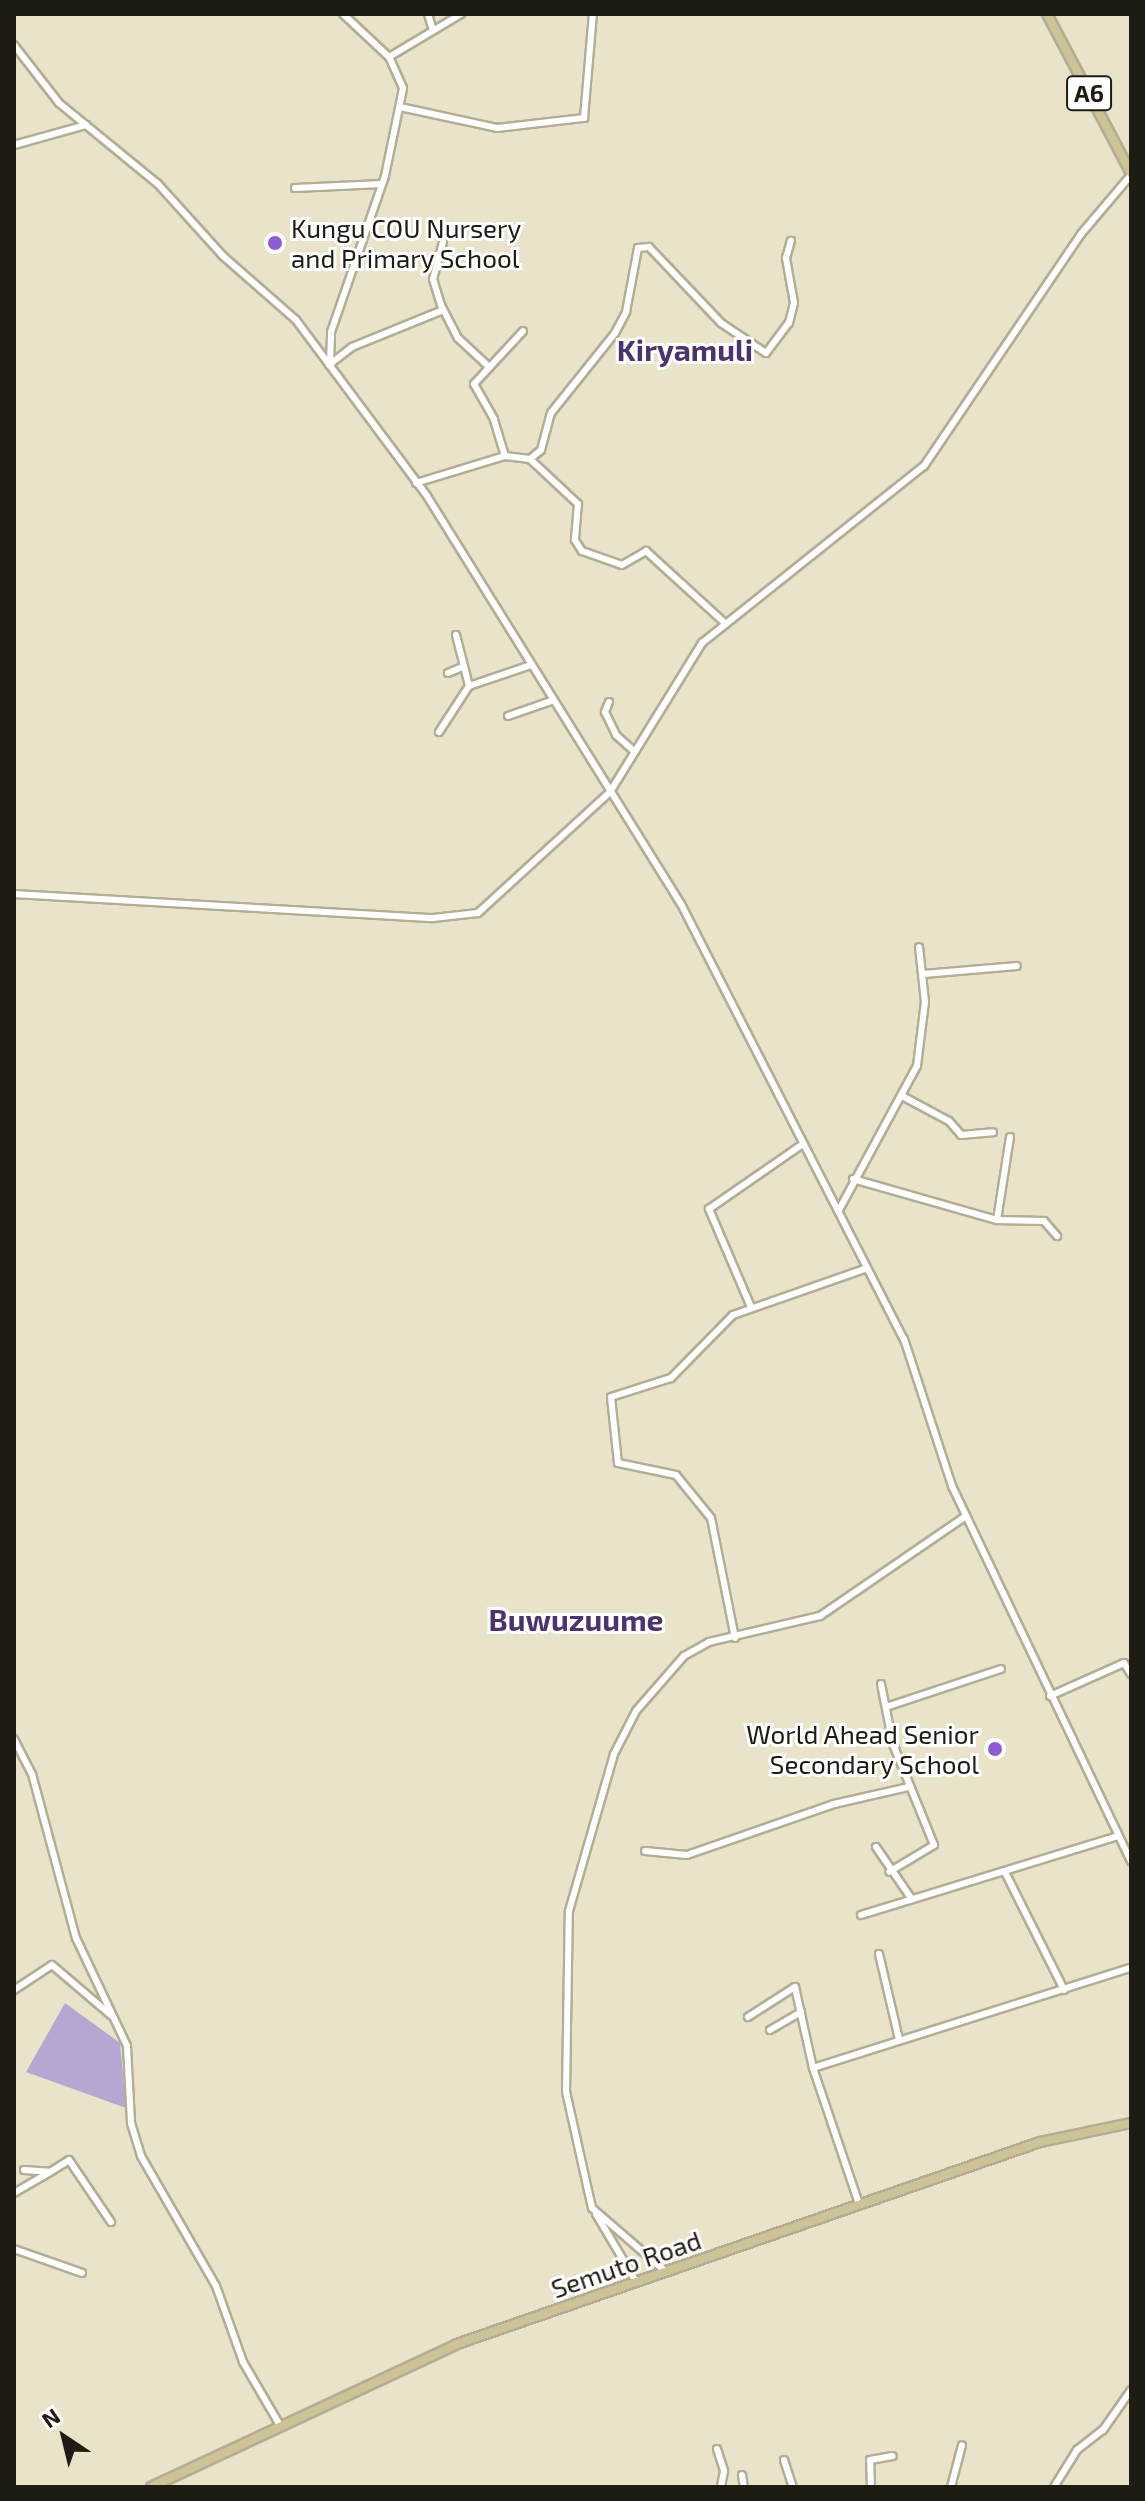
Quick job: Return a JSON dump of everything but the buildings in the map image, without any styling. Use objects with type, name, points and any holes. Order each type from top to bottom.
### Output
[{"type":"main road","name":"A6","points":[[1047,14],[1131,174]]},
{"type":"main road","name":"Semuto Road","points":[[151,2487],[457,2344],[1040,2142],[1131,2123]]},
{"type":"street","points":[[330,365],[328,347],[344,281],[382,184],[403,88],[389,57],[343,14]]},
{"type":"street","points":[[428,14],[433,30]]},
{"type":"street","points":[[389,57],[461,14]]},
{"type":"street","points":[[400,107],[497,128],[584,118],[593,14]]},
{"type":"street","points":[[14,45],[43,87],[282,304],[330,365],[416,483],[681,904],[910,1354],[943,1463],[966,1516],[1131,1861]]},
{"type":"street","points":[[14,145],[86,125]]},
{"type":"street","points":[[14,894],[462,918],[490,905],[610,792],[696,651],[924,466],[1081,234],[1131,174]]},
{"type":"street","points":[[295,188],[382,184]]},
{"type":"street","points":[[530,459],[541,450],[551,413],[615,333],[626,312],[638,248],[649,247],[721,323],[766,353],[789,323],[794,303],[786,258],[791,241]]},
{"type":"street","points":[[443,242],[433,279],[443,310],[458,338],[487,365]]},
{"type":"street","points":[[330,365],[352,347],[443,310]]},
{"type":"street","points":[[505,456],[494,419],[474,390],[487,365],[523,331]]},
{"type":"street","points":[[416,483],[505,456],[530,459],[578,504],[575,540],[582,551],[622,565],[646,551],[726,624]]},
{"type":"street","points":[[456,635],[469,686]]},
{"type":"street","points":[[439,732],[469,686],[531,665]]},
{"type":"street","points":[[448,673],[462,667]]},
{"type":"street","points":[[508,716],[551,701]]},
{"type":"street","points":[[596,706],[608,705],[616,735],[635,752]]},
{"type":"street","points":[[839,1210],[853,1179],[904,1097],[924,1038],[924,974],[919,947]]},
{"type":"street","points":[[924,974],[1017,966]]},
{"type":"street","points":[[904,1097],[949,1121],[961,1135],[993,1132]]},
{"type":"street","points":[[997,1220],[1010,1137]]},
{"type":"street","points":[[751,1307],[709,1209],[803,1144]]},
{"type":"street","points":[[853,1179],[997,1220],[1044,1221],[1057,1236]]},
{"type":"street","points":[[735,1638],[711,1518],[676,1475],[618,1463],[611,1397],[671,1378],[706,1339],[751,1307],[867,1268]]},
{"type":"street","points":[[635,2280],[592,2208],[566,2092],[563,1969],[578,1868],[614,1754],[636,1711],[684,1656],[735,1638],[820,1616],[966,1516]]},
{"type":"street","points":[[1050,1696],[1124,1663],[1131,1674]]},
{"type":"street","points":[[886,1707],[1001,1669]]},
{"type":"street","points":[[881,1684],[909,1787],[934,1845],[889,1872]]},
{"type":"street","points":[[14,1739],[32,1774],[76,1938],[127,2046],[131,2123],[141,2156],[216,2286],[243,2362],[281,2427]]},
{"type":"street","points":[[645,1851],[687,1855],[834,1804],[909,1787]]},
{"type":"street","points":[[861,1915],[1118,1836]]},
{"type":"street","points":[[876,1847],[889,1872],[911,1898]]},
{"type":"street","points":[[1005,1872],[1064,1990]]},
{"type":"street","points":[[879,1954],[899,2039]]},
{"type":"street","points":[[14,1990],[52,1965],[114,2018]]},
{"type":"street","points":[[813,2068],[1131,1968]]},
{"type":"street","points":[[748,2017],[792,1985],[813,2068],[859,2204]]},
{"type":"street","points":[[770,2030],[801,2012]]},
{"type":"street","points":[[14,2193],[69,2160],[111,2222]]},
{"type":"street","points":[[24,2170],[50,2172]]},
{"type":"street","points":[[592,2208],[665,2271]]},
{"type":"street","points":[[14,2249],[82,2273]]},
{"type":"street","points":[[1054,2487],[1077,2450],[1103,2430],[1131,2390]]},
{"type":"street","points":[[951,2487],[962,2445]]},
{"type":"street","points":[[717,2449],[724,2471],[721,2487]]},
{"type":"street","points":[[871,2487],[870,2460],[893,2456]]},
{"type":"street","points":[[784,2460],[793,2487]]},
{"type":"street","points":[[742,2475],[744,2487]]},
{"type":"shaded area","points":[[65,2003],[120,2043],[126,2108],[26,2072]]},
{"type":"place","name":"Kungu COU Nursery and Primary School","points":[[275,243]]},
{"type":"place","name":"World Ahead Senior Secondary School","points":[[995,1749]]},
{"type":"district","name":"Kiryamuli","points":[[685,349]]},
{"type":"district","name":"Buwuzuume","points":[[576,1619]]}]
